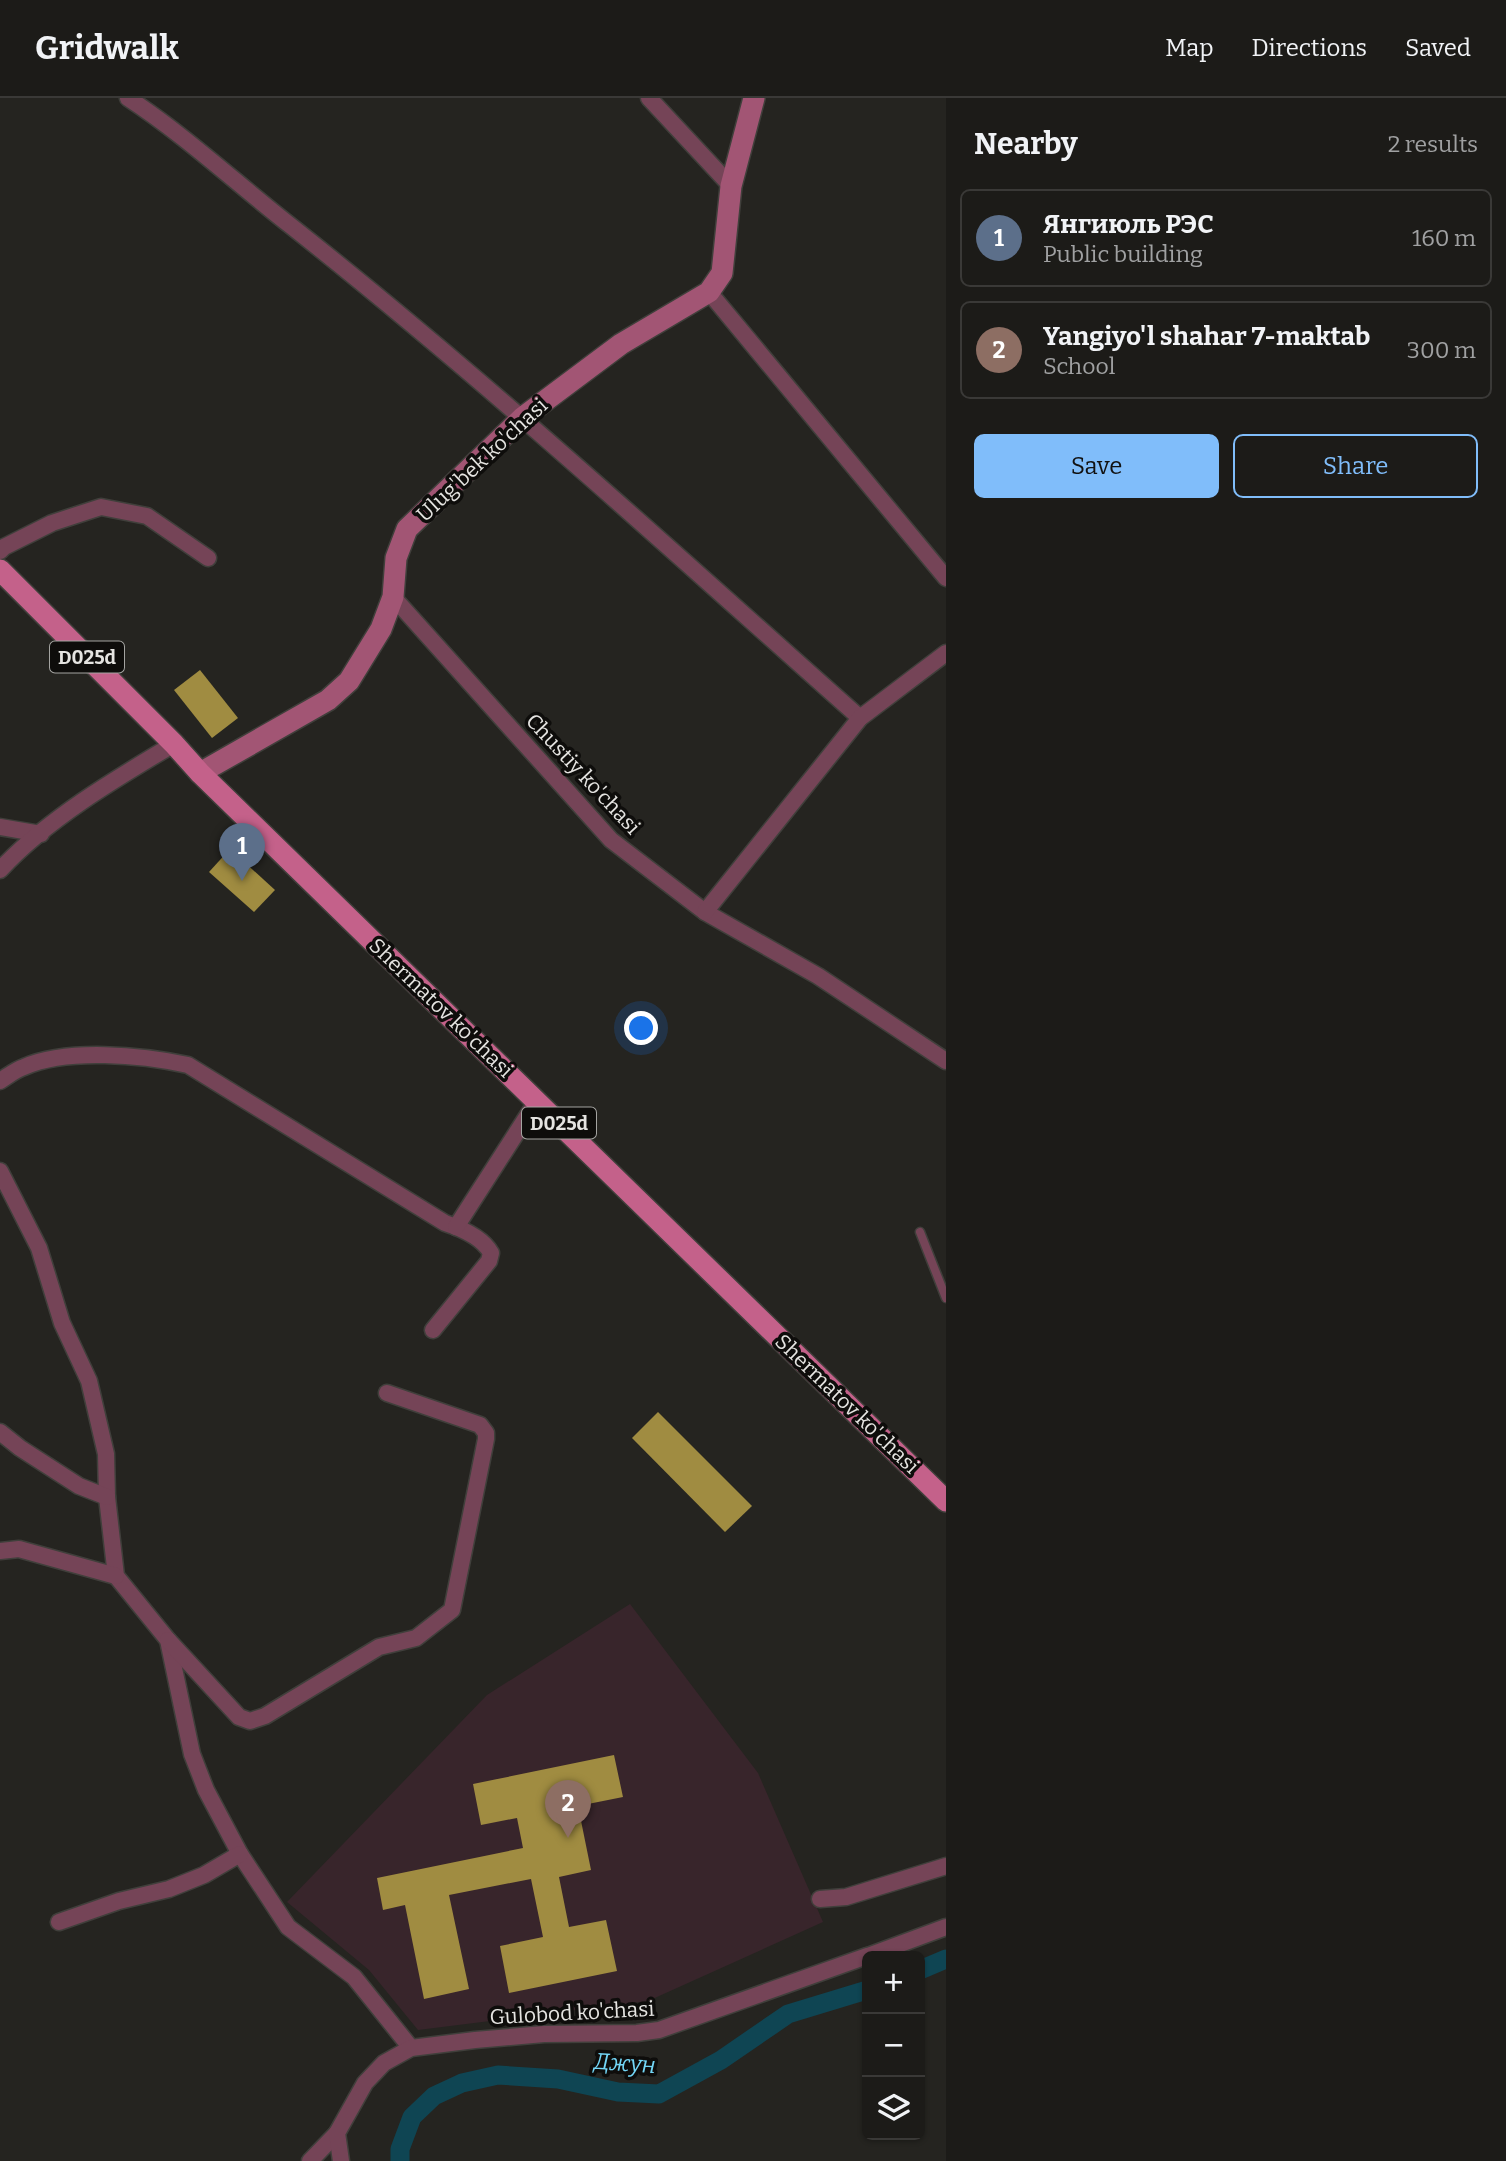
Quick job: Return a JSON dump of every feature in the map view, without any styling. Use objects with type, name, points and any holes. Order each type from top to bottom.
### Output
[{"type":"main road","name":"Shermatov ko'chasi","points":[[0,569],[200,773],[946,1501]]},
{"type":"street","points":[[128,98],[170,126],[234,181],[374,292],[522,418],[860,718]]},
{"type":"street","points":[[649,98],[731,186]]},
{"type":"street","points":[[754,98],[731,186],[722,273],[709,292],[946,578]]},
{"type":"street","name":"Ulug'bek ko'chasi","points":[[200,773],[328,700],[349,681],[381,629],[393,597],[396,558],[407,529],[522,418],[621,344],[709,292]]},
{"type":"street","points":[[0,551],[52,523],[101,507],[147,516],[208,558]]},
{"type":"street","name":"Chustiy ko'chasi","points":[[393,597],[611,840],[705,912],[818,976],[946,1062]]},
{"type":"street","points":[[705,912],[860,718],[946,653]]},
{"type":"street","points":[[0,870],[16,853],[102,787],[174,744]]},
{"type":"street","points":[[0,827],[41,834]]},
{"type":"street","points":[[0,1081],[22,1067],[43,1060],[75,1056],[161,1059],[188,1065],[444,1223],[486,1245],[491,1258],[433,1330]]},
{"type":"street","points":[[456,1227],[537,1101]]},
{"type":"street","points":[[0,1171],[39,1248],[62,1323],[89,1381],[106,1454],[107,1497],[116,1576],[168,1640],[239,1717],[250,1721],[265,1716],[379,1647],[416,1638],[452,1610],[486,1433],[480,1425],[456,1415],[387,1393]]},
{"type":"street","points":[[0,1432],[79,1486],[107,1497]]},
{"type":"street","points":[[0,1551],[19,1549],[116,1576]]},
{"type":"street","points":[[168,1640],[192,1754],[206,1790],[240,1854],[288,1927],[354,1977],[411,2048]]},
{"type":"street","points":[[58,1922],[119,1901],[169,1889],[204,1875],[240,1854]]},
{"type":"street","points":[[820,1899],[845,1897],[946,1866]]},
{"type":"street","name":"Gulobod ko'chasi","points":[[881,1951],[946,1927]]},
{"type":"street","name":"Gulobod ko'chasi","points":[[310,2161],[337,2133],[365,2083],[384,2063],[411,2048],[544,2034],[637,2033],[659,2030],[862,1958]]},
{"type":"street","points":[[337,2133],[341,2161]]},
{"type":"lane","points":[[920,1232],[946,1298]]},
{"type":"shaded area","points":[[630,1604],[758,1773],[823,1922],[648,2001],[418,2030],[369,1970],[287,1902],[487,1695]]},
{"type":"building","points":[[200,670],[238,718],[212,738],[174,690]]},
{"type":"building","points":[[230,849],[275,890],[254,912],[209,872]]},
{"type":"building","points":[[658,1412],[752,1506],[725,1532],[632,1438]]},
{"type":"building","points":[[614,1755],[623,1797],[578,1806],[591,1870],[559,1877],[569,1927],[606,1920],[617,1971],[509,1993],[500,1946],[543,1937],[531,1879],[449,1895],[469,1989],[424,1999],[405,1905],[383,1910],[377,1878],[523,1848],[517,1818],[481,1825],[473,1784]]},
{"type":"waterway","name":"Джун","points":[[925,1968],[946,1959]]},
{"type":"waterway","name":"Джун","points":[[400,2161],[400,2149],[412,2117],[434,2096],[462,2083],[498,2075],[558,2079],[618,2092],[659,2094],[721,2060],[788,2014],[862,1992]]},
{"type":"place","name":"Янгиюль РЭС","points":[[242,881]]},
{"type":"place","name":"Yangiyo'l shahar 7-maktab","points":[[568,1838]]}]
